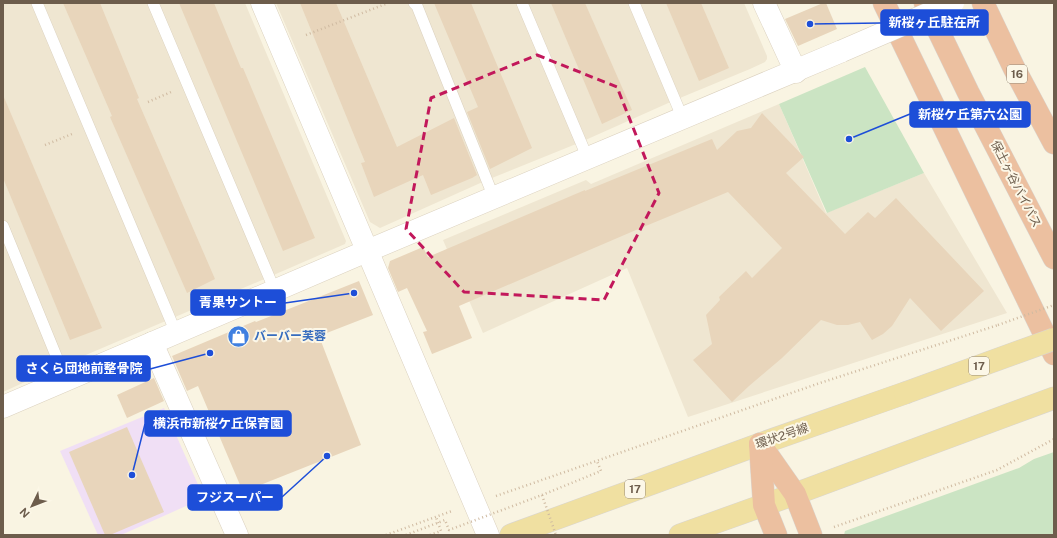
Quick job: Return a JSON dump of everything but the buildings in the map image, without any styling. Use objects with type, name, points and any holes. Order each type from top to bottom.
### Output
[{"type":"highway","points":[[884,3],[1054,354]]},
{"type":"highway","name":"保土ヶ谷バイパス","points":[[925,3],[968,92],[1054,258]]},
{"type":"highway","name":"16","points":[[983,3],[1014,68],[1054,143]]},
{"type":"highway","points":[[1014,68],[1054,132]]},
{"type":"highway","points":[[935,108],[1054,335]]},
{"type":"highway","points":[[760,444],[795,494],[811,535]]},
{"type":"highway","points":[[760,444],[764,505],[776,535]]},
{"type":"main road","name":"環状2号線","points":[[511,535],[1054,339]]},
{"type":"main road","points":[[680,535],[1054,398]]},
{"type":"street","points":[[262,3],[488,535]]},
{"type":"street","points":[[764,3],[796,72]]},
{"type":"street","points":[[3,407],[367,251],[796,72],[953,3]]},
{"type":"street","points":[[152,344],[237,535]]},
{"type":"lane","points":[[37,3],[176,333]]},
{"type":"lane","points":[[153,3],[275,291]]},
{"type":"lane","points":[[414,3],[417,6],[494,198]]},
{"type":"lane","points":[[522,3],[588,159]]},
{"type":"lane","points":[[634,3],[683,119]]},
{"type":"lane","points":[[3,226],[66,380]]},
{"type":"path","points":[[306,35],[388,3]]},
{"type":"path","points":[[148,102],[188,85]]},
{"type":"path","points":[[45,145],[89,126]]},
{"type":"path","points":[[386,535],[820,383],[998,325],[1054,305]]},
{"type":"path","points":[[834,528],[997,470],[1054,439]]},
{"type":"path","points":[[406,535],[445,520],[450,530],[542,495],[601,471],[597,461]]},
{"type":"path","points":[[542,495],[556,535]]},
{"type":"path","points":[[430,535],[441,531],[436,517]]},
{"type":"highlighted area","points":[[537,55],[617,87],[659,193],[604,300],[464,292],[406,229],[431,98]]},
{"type":"shaded area","points":[[3,3],[245,3],[346,241],[345,244],[60,366],[3,392]]},
{"type":"shaded area","points":[[276,3],[744,3],[767,59],[765,62],[750,69],[675,100],[581,142],[487,180],[380,228],[370,222]]},
{"type":"shaded area","points":[[779,104],[826,213],[924,173],[1007,313],[688,417],[627,268],[483,333],[443,240],[586,180],[591,184]]},
{"type":"shaded area","points":[[164,408],[204,498],[121,535],[98,535],[60,451]]},
{"type":"green space","points":[[865,67],[924,173],[827,213],[779,104]]},
{"type":"green space","points":[[1054,452],[1054,535],[844,535],[845,531],[1019,468],[1034,459]]},
{"type":"place","name":"新桜ヶ丘駐在所","points":[[810,24]]},
{"type":"place","name":"新桜ケ丘第六公園","points":[[849,139]]},
{"type":"place","name":"青果サントー","points":[[354,293]]},
{"type":"place","name":"バーバー芙蓉","points":[[238,336]]},
{"type":"place","name":"さくら団地前整骨院","points":[[210,353]]},
{"type":"place","name":"フジスーパー","points":[[327,456]]},
{"type":"place","name":"横浜市新桜ケ丘保育園","points":[[132,475]]}]
